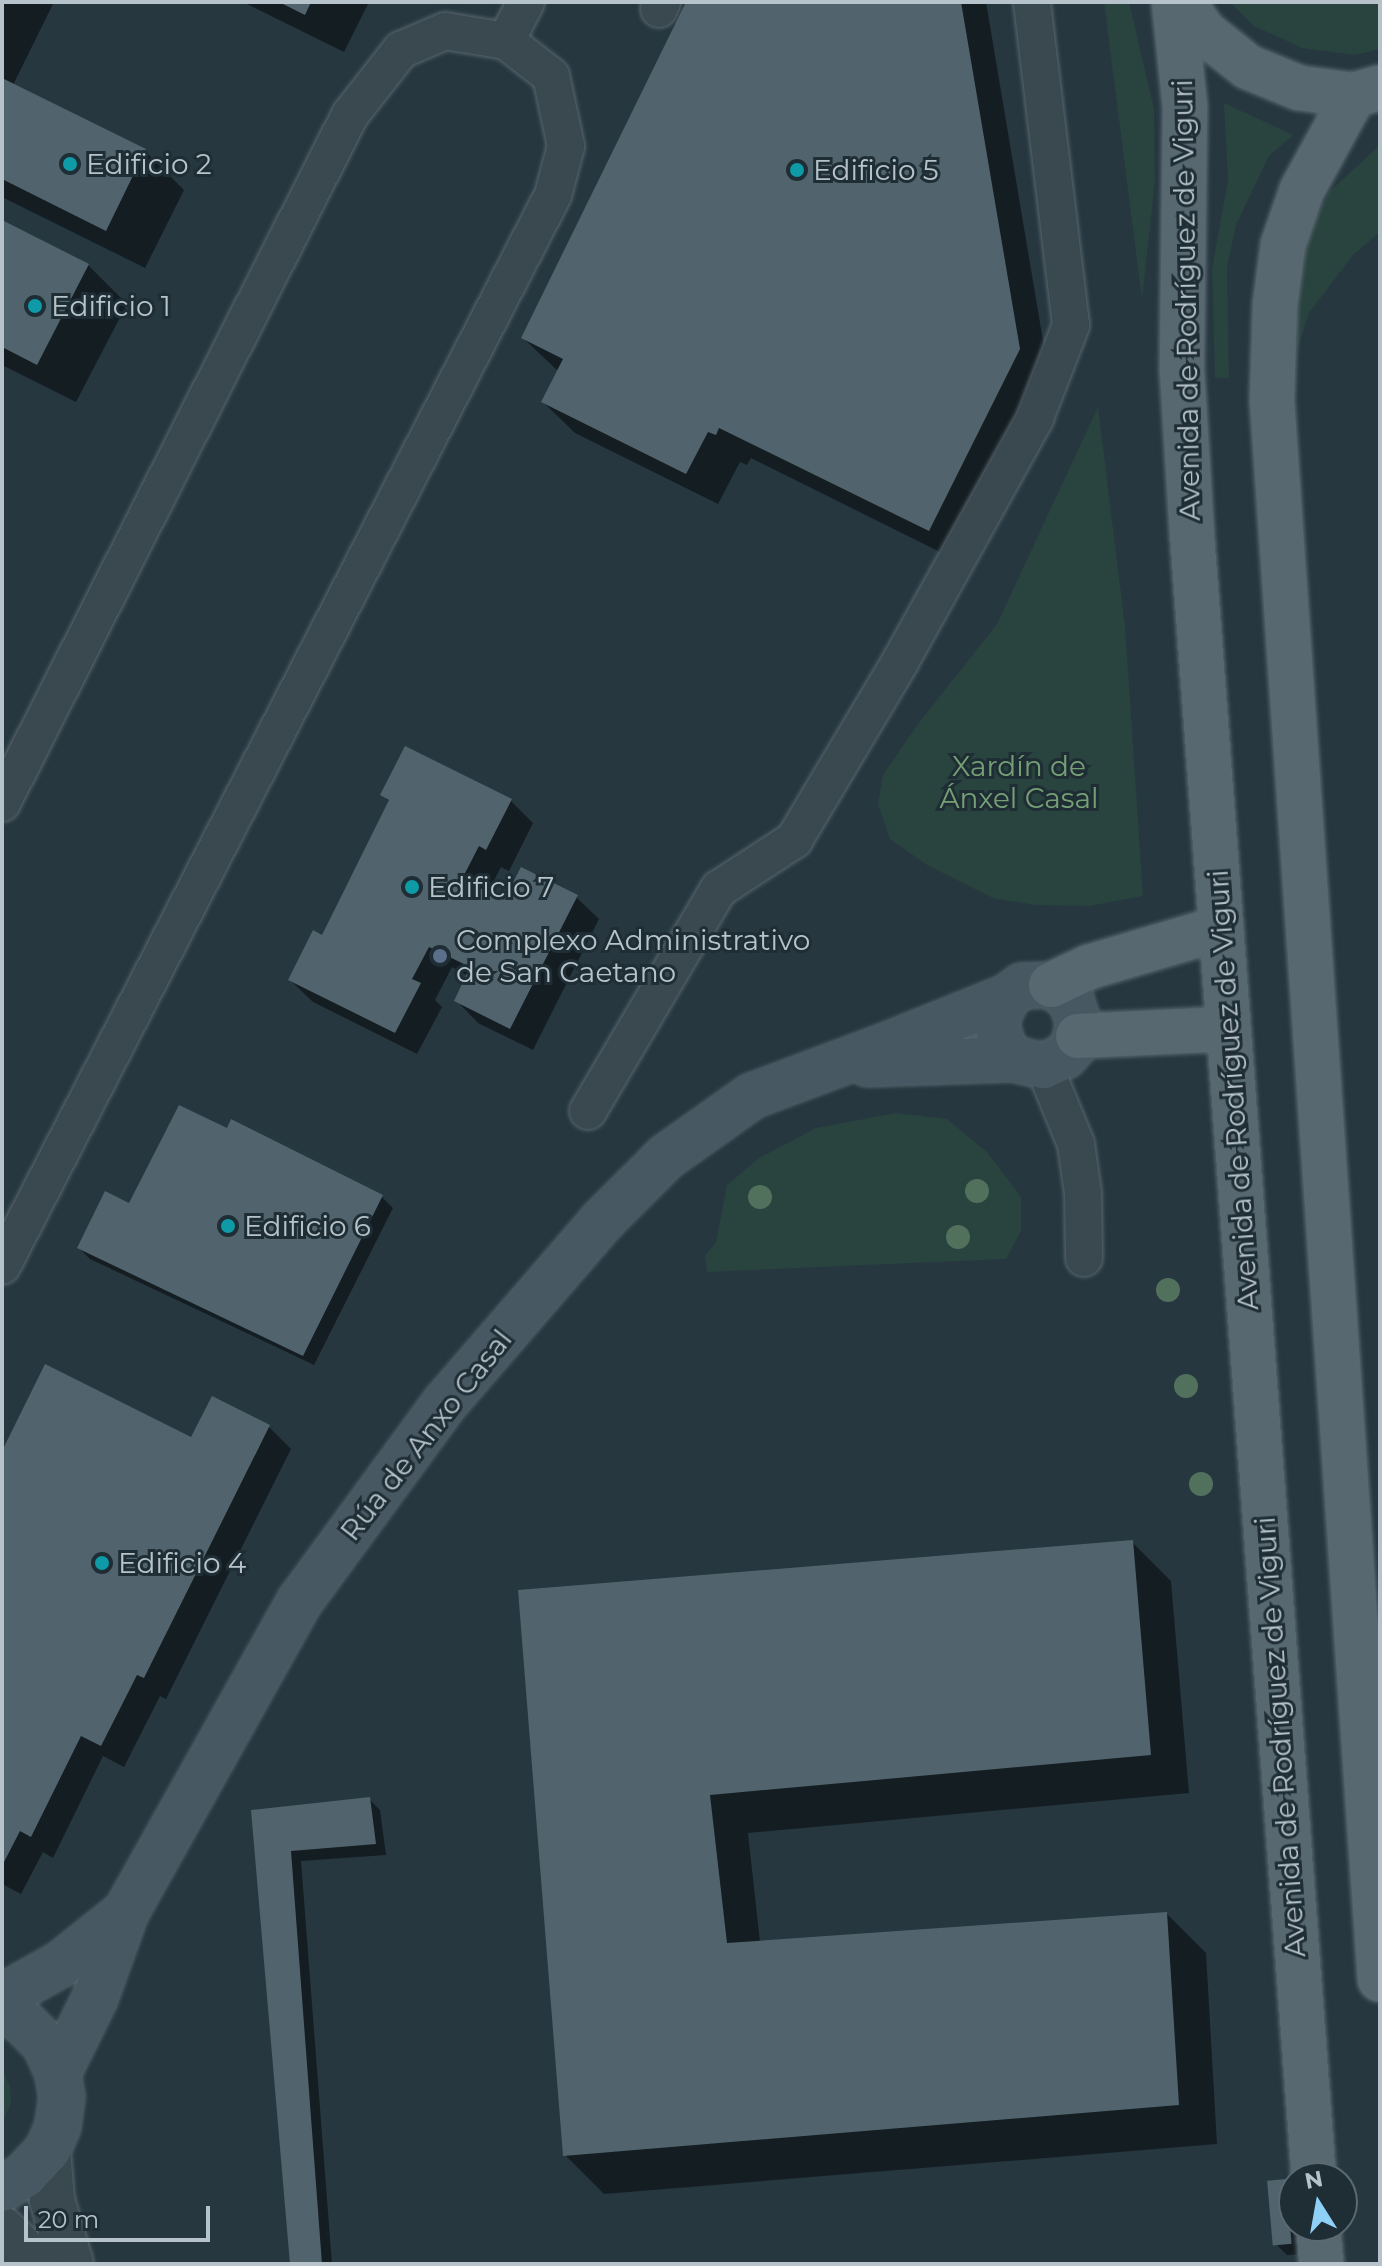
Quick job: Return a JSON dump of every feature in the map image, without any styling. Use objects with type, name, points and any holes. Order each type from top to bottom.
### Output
[{"type":"main road","name":"Avenida de Rodríguez de Viguri","points":[[1174,2],[1185,107],[1182,371],[1313,2162]]},
{"type":"main road","points":[[1183,2],[1204,32],[1248,67],[1299,88],[1367,92]]},
{"type":"main road","points":[[1367,92],[1302,190],[1283,245],[1275,305],[1272,400],[1380,1979]]},
{"type":"main road","points":[[1051,985],[1089,967],[1221,928]]},
{"type":"main road","points":[[1078,1036],[1228,1029]]},
{"type":"main road","points":[[1319,2242],[1321,2264]]},
{"type":"street","name":"Rúa de Anxo Casal","points":[[58,2073],[95,1998],[126,1912],[300,1601],[445,1403],[601,1222],[666,1157],[752,1096],[1007,997],[1022,986],[1051,985]]},
{"type":"street","points":[[1007,997],[996,1022],[1004,1049],[1029,1062],[1065,1056],[1078,1036],[1077,1011],[1062,991],[1051,985]]},
{"type":"street","name":"Rúa de Anxo Casal","points":[[837,1065],[1029,1062]]},
{"type":"street","name":"Rúa de Anxo Casal","points":[[2,1997],[61,1964],[126,1912]]},
{"type":"street","name":"Rúa de Anxo Casal","points":[[2,2009],[22,2021],[45,2044],[58,2073],[60,2112],[48,2150],[25,2175],[2,2189]]},
{"type":"street","points":[[48,2150],[52,2200],[71,2264]]},
{"type":"street","points":[[2,2229],[38,2264]]},
{"type":"lane","points":[[506,41],[526,2]]},
{"type":"lane","points":[[588,1111],[719,889],[794,840],[900,662],[1035,418],[1071,325],[1032,2]]},
{"type":"lane","points":[[2,803],[350,115],[401,50],[445,31],[506,41],[551,76],[566,146],[553,195],[2,1266]]},
{"type":"lane","points":[[1029,1062],[1076,1144],[1083,1193],[1084,1258]]},
{"type":"green space","points":[[1104,2],[1129,2],[1154,109],[1155,180],[1142,299]]},
{"type":"green space","points":[[1230,2],[1380,2],[1380,49],[1355,55],[1302,48],[1254,26]]},
{"type":"green space","points":[[1224,103],[1293,135],[1269,156],[1236,225],[1227,268],[1229,378],[1215,378],[1212,269],[1228,180]]},
{"type":"green space","points":[[1380,145],[1380,232],[1353,255],[1309,313],[1297,351],[1297,293],[1307,233],[1330,191]]},
{"type":"green space","name":"Xardín de Ánxel Casal","points":[[1098,407],[1125,626],[1143,896],[1089,906],[1035,905],[993,898],[927,865],[890,839],[878,804],[883,775],[918,724],[997,624]]},
{"type":"green space","points":[[896,1113],[947,1119],[987,1152],[1021,1197],[1021,1231],[1006,1259],[707,1272],[705,1256],[716,1242],[727,1185],[759,1158],[816,1128]]},
{"type":"green space","points":[[2,2069],[10,2087],[11,2103],[2,2123]]},
{"type":"building","points":[[279,2],[311,2],[305,15]]},
{"type":"building","name":"Edificio 5","points":[[686,2],[961,2],[1020,349],[929,531],[719,428],[716,435],[708,432],[686,474],[541,402],[563,359],[521,338]]},
{"type":"building","name":"Edificio 2","points":[[2,78],[146,149],[106,231],[2,179]]},
{"type":"building","name":"Edificio 1","points":[[2,220],[89,264],[37,365],[2,347]]},
{"type":"building","name":"Edificio 7","points":[[405,746],[512,799],[486,850],[479,846],[462,879],[504,900],[521,867],[578,895],[510,1029],[454,1001],[470,967],[429,947],[412,979],[421,983],[395,1033],[288,980],[313,930],[322,935],[389,800],[380,795]]},
{"type":"building","name":"Edificio 6","points":[[179,1105],[227,1128],[231,1119],[383,1195],[303,1356],[77,1248],[105,1191],[129,1203]]},
{"type":"building","name":"Edificio 4","points":[[45,1364],[191,1437],[212,1396],[270,1425],[144,1678],[137,1675],[101,1746],[81,1736],[31,1837],[20,1831],[2,1866],[2,1451]]},
{"type":"building","points":[[1133,1540],[1151,1755],[710,1795],[727,1943],[1167,1912],[1179,2105],[563,2156],[518,1590]]},
{"type":"building","points":[[370,1797],[376,1844],[291,1851],[322,2264],[290,2264],[251,1810]]},
{"type":"building","points":[[1278,2180],[1278,2242],[1292,2244],[1273,2245],[1267,2181]]},
{"type":"place","name":"Edificio 2","points":[[70,164]]},
{"type":"place","name":"Edificio 5","points":[[797,170]]},
{"type":"place","name":"Edificio 1","points":[[35,306]]},
{"type":"place","name":"Edificio 7","points":[[412,887]]},
{"type":"place","name":"Complexo Administrativo de San Caetano","points":[[440,956]]},
{"type":"place","name":"Edificio 6","points":[[228,1226]]},
{"type":"place","name":"Edificio 4","points":[[102,1563]]}]
